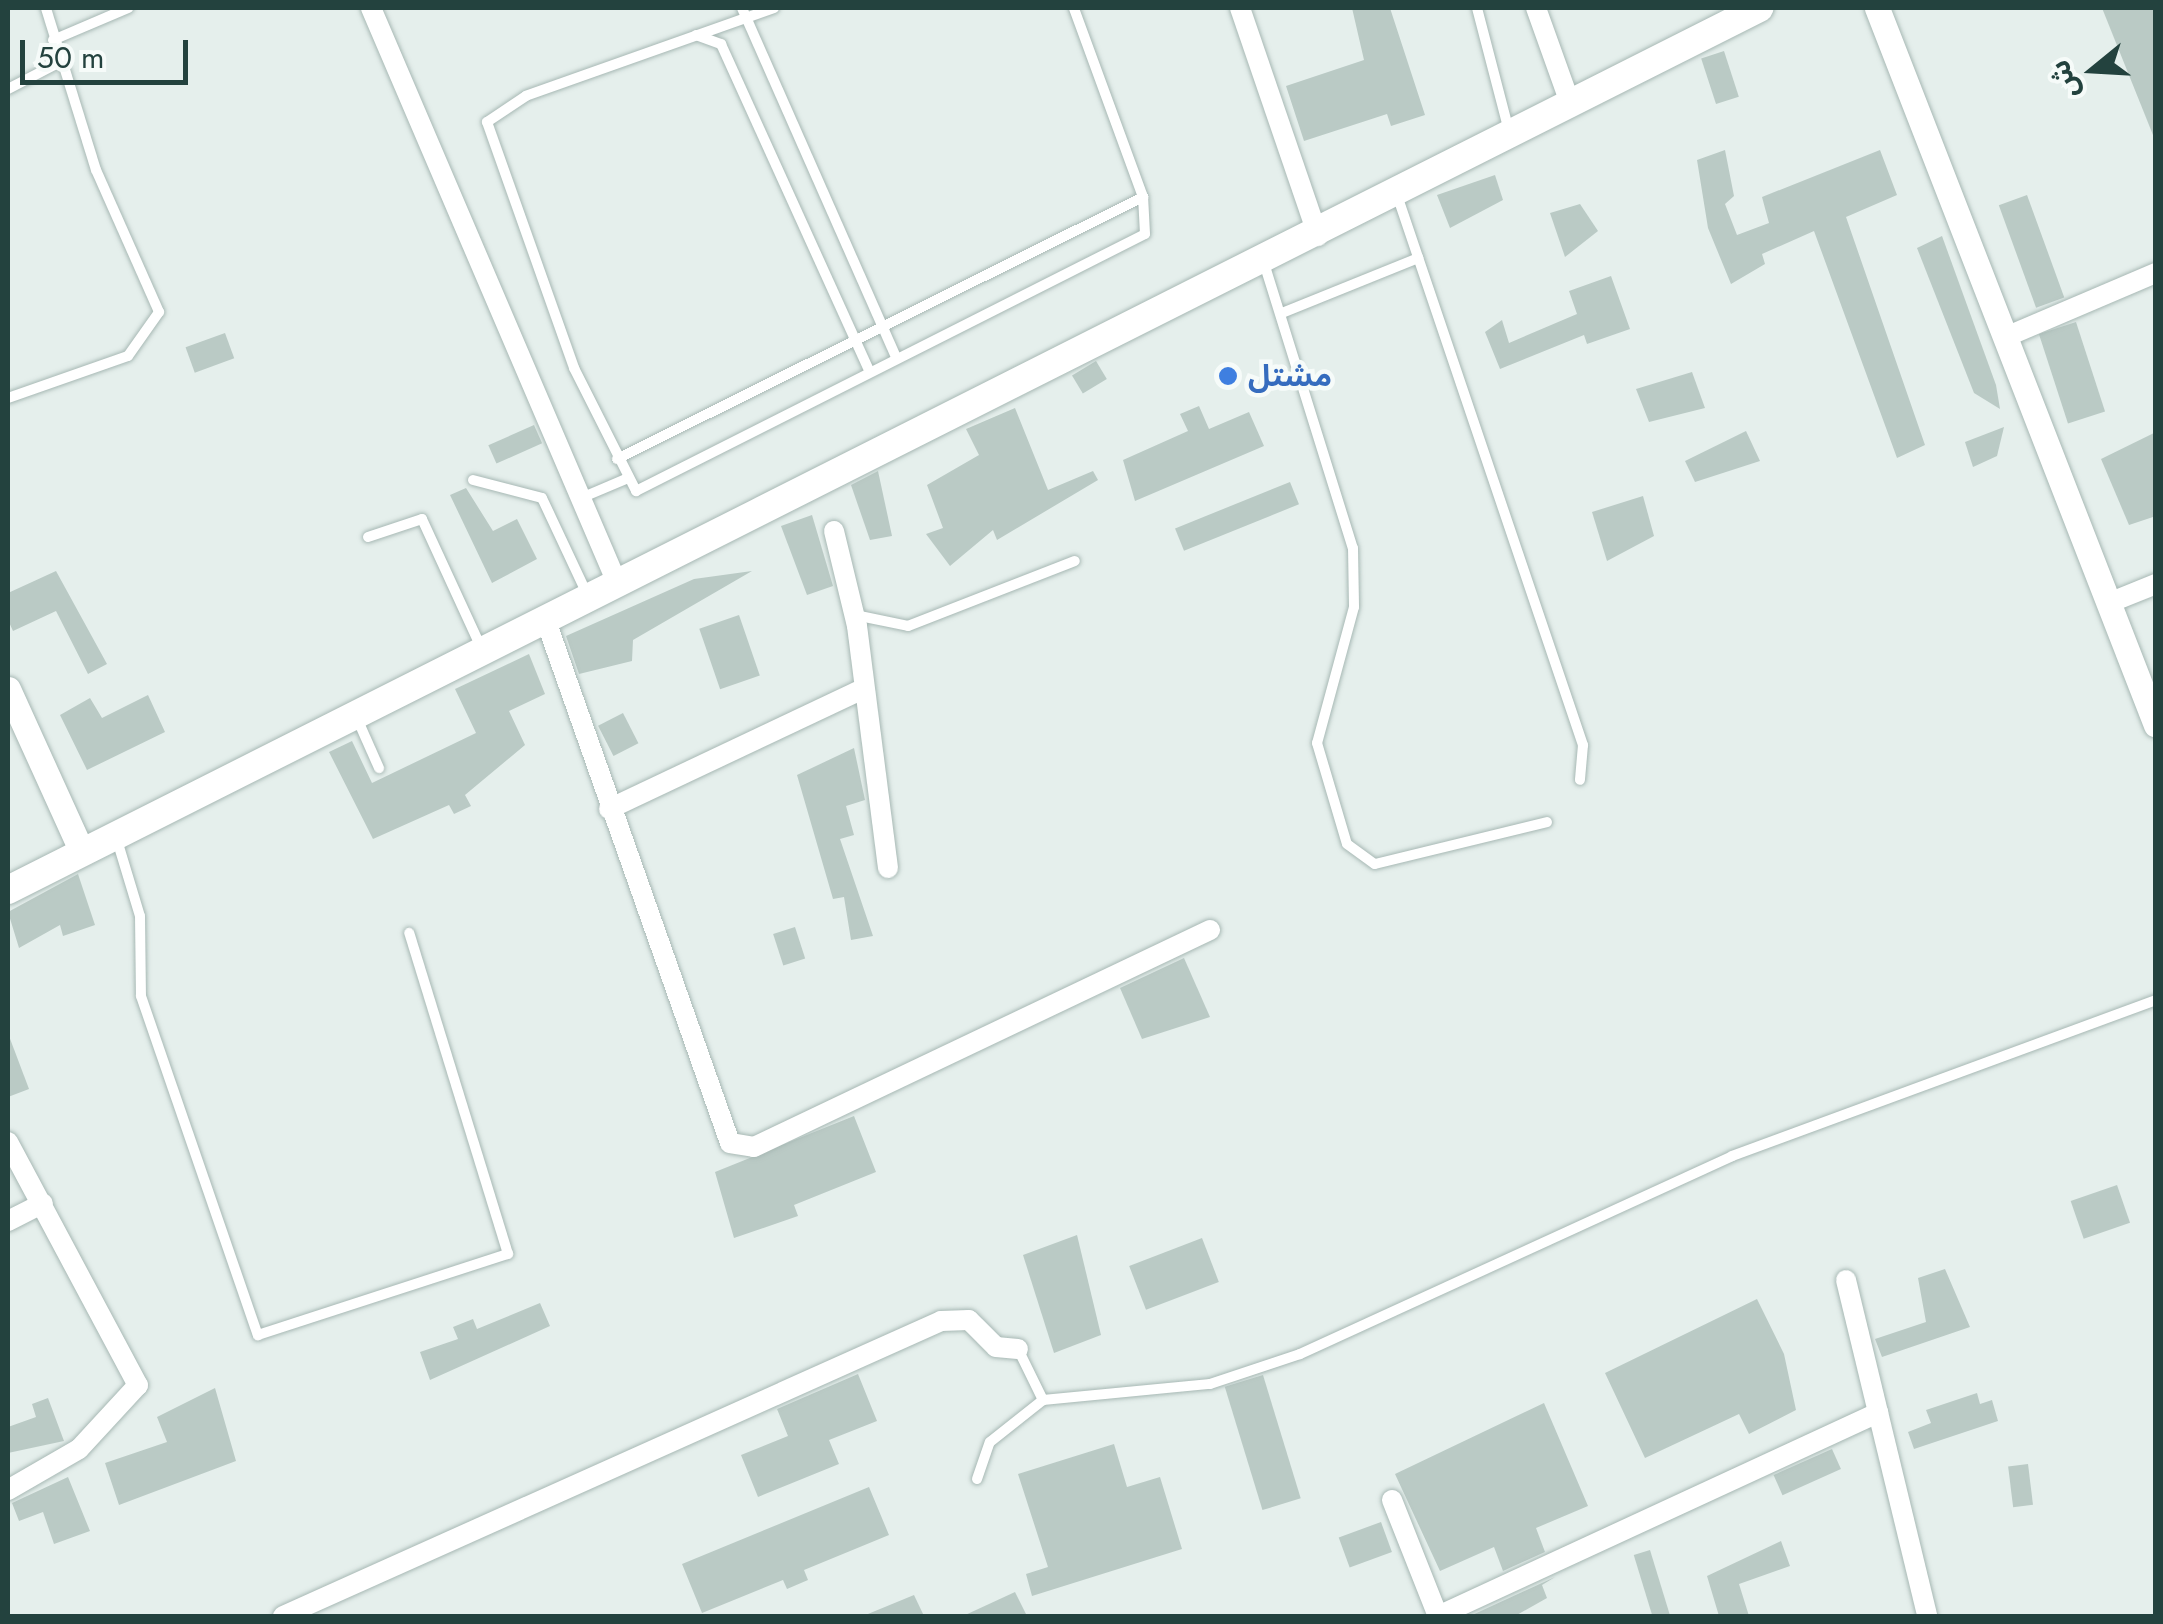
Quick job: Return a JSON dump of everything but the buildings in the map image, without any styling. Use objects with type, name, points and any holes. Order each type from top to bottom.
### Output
[{"type":"main road","points":[[8,890],[1318,236],[1759,8]]},
{"type":"street","points":[[371,8],[618,585]]},
{"type":"street","points":[[1240,8],[1318,236]]},
{"type":"street","points":[[1536,8],[1571,106]]},
{"type":"street","points":[[1878,8],[2156,725]]},
{"type":"street","points":[[2008,336],[2156,273]]},
{"type":"street","points":[[834,531],[854,614],[888,868]]},
{"type":"street","points":[[2109,602],[2156,584]]},
{"type":"street","points":[[546,621],[609,810],[730,1143],[754,1147],[1210,930]]},
{"type":"street","points":[[8,689],[82,852]]},
{"type":"street","points":[[609,810],[864,689]]},
{"type":"street","points":[[8,1142],[138,1385],[79,1448],[8,1490]]},
{"type":"street","points":[[8,1221],[43,1203]]},
{"type":"street","points":[[1846,1280],[1922,1615]]},
{"type":"street","points":[[282,1616],[941,1321],[969,1320],[996,1347],[1018,1348]]},
{"type":"street","points":[[1392,1500],[1438,1616],[1878,1414]]},
{"type":"lane","points":[[8,398],[128,356],[159,312],[60,62],[46,8]]},
{"type":"lane","points":[[54,40],[128,8]]},
{"type":"lane","points":[[774,8],[744,12],[526,96],[496,111],[484,133],[626,479],[646,491],[868,368],[1131,245],[1148,223],[1142,197],[1074,8]]},
{"type":"lane","points":[[1477,8],[1511,137]]},
{"type":"lane","points":[[744,12],[895,355]]},
{"type":"lane","points":[[695,34],[721,44],[868,368]]},
{"type":"lane","points":[[8,89],[60,62]]},
{"type":"lane","points":[[1397,195],[1583,745],[1580,780]]},
{"type":"lane","points":[[617,459],[1142,197]]},
{"type":"lane","points":[[1282,313],[1418,258]]},
{"type":"lane","points":[[1264,263],[1353,548],[1354,608],[1316,744],[1347,844],[1375,864],[1547,822]]},
{"type":"lane","points":[[580,499],[626,479]]},
{"type":"lane","points":[[473,480],[542,498],[590,599]]},
{"type":"lane","points":[[368,537],[422,518],[484,652]]},
{"type":"lane","points":[[854,614],[908,626],[1075,561]]},
{"type":"lane","points":[[356,715],[379,768]]},
{"type":"lane","points":[[116,834],[140,916],[141,996],[258,1335],[508,1254],[409,933]]},
{"type":"lane","points":[[977,1479],[998,1432],[1043,1400],[1210,1384],[1300,1354],[1732,1156],[2156,1000]]},
{"type":"lane","points":[[1018,1348],[1043,1400]]},
{"type":"place","name":"مشتل","points":[[1228,376]]}]
